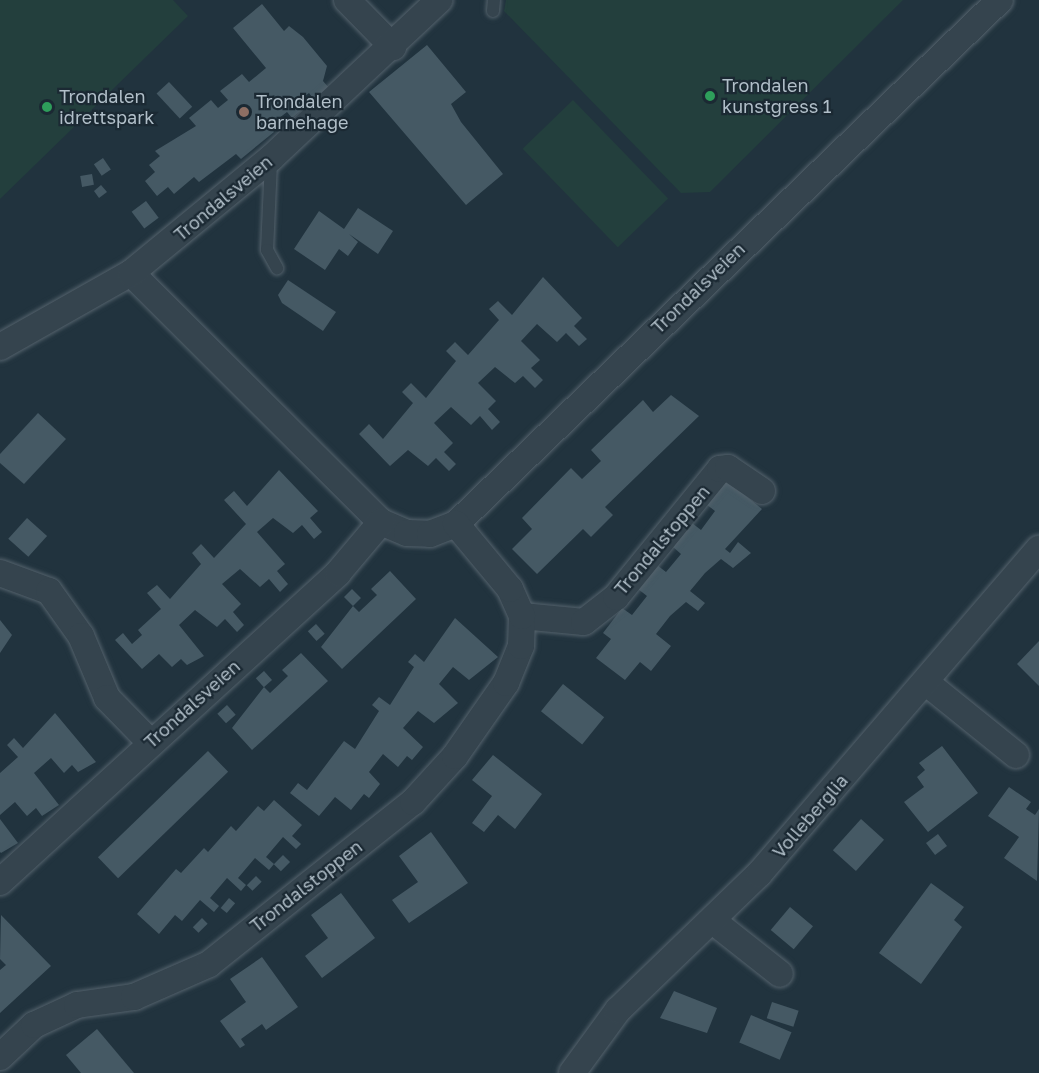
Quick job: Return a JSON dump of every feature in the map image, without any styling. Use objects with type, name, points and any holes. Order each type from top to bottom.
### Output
[{"type":"street","points":[[347,0],[393,47]]},
{"type":"street","name":"Trondalsveien","points":[[0,347],[131,273],[271,158],[393,47],[439,0]]},
{"type":"street","name":"Trondalsveien","points":[[131,273],[381,522],[407,533],[430,534],[456,524],[1000,0]]},
{"type":"street","name":"Trondalstoppen","points":[[522,616],[558,624],[584,622],[616,597],[720,469],[728,468],[762,491]]},
{"type":"street","name":"Trondalsveien","points":[[0,882],[150,742],[338,573],[381,522]]},
{"type":"street","name":"Trondalstoppen","points":[[0,1057],[34,1025],[77,1005],[143,994],[209,964],[413,802],[455,756],[506,682],[521,646],[522,616],[510,589],[456,524]]},
{"type":"street","name":"Volleberglia","points":[[572,1073],[651,973],[712,921],[928,684],[1039,549]]},
{"type":"street","points":[[0,573],[49,591],[81,636],[107,698],[150,742]]},
{"type":"street","points":[[928,684],[1016,755]]},
{"type":"street","points":[[712,921],[780,974]]},
{"type":"lane","points":[[271,158],[267,250],[277,268]]},
{"type":"green space","name":"Trondalen idrettspark","points":[[0,0],[173,0],[188,16],[0,199]]},
{"type":"green space","name":"Trondalen kunstgress 1","points":[[506,0],[903,0],[710,192],[681,193],[504,11]]},
{"type":"green space","points":[[573,100],[668,199],[618,247],[523,149]]},
{"type":"building","points":[[262,4],[284,31],[289,26],[303,37],[327,66],[323,81],[329,88],[314,100],[309,93],[299,101],[304,108],[292,118],[287,112],[270,125],[274,132],[241,159],[236,154],[199,182],[194,177],[174,194],[168,187],[157,196],[145,181],[155,172],[149,165],[160,156],[155,151],[196,126],[189,118],[211,100],[218,108],[228,100],[220,91],[242,74],[249,82],[266,68],[233,28]]},
{"type":"building","points":[[427,45],[466,92],[451,104],[461,122],[503,174],[466,205],[369,92]]},
{"type":"building","points":[[169,82],[192,107],[180,118],[157,94]]},
{"type":"building","points":[[103,158],[111,170],[102,176],[94,164]]},
{"type":"building","points":[[92,174],[94,185],[82,187],[80,176]]},
{"type":"building","points":[[101,185],[107,192],[99,198],[94,191]]},
{"type":"building","points":[[146,201],[159,218],[144,229],[132,212]]},
{"type":"building","points":[[358,208],[393,231],[378,254],[349,234],[358,242],[348,256],[339,249],[325,270],[294,249],[319,211],[344,229]]},
{"type":"building","points":[[543,277],[582,318],[574,326],[587,339],[579,346],[566,333],[557,342],[537,324],[521,341],[540,360],[531,368],[543,380],[535,388],[523,376],[515,383],[495,367],[478,383],[496,401],[488,409],[500,422],[492,430],[480,416],[471,425],[451,407],[434,423],[453,443],[444,452],[456,464],[449,471],[436,458],[428,466],[408,450],[390,466],[359,434],[369,424],[383,439],[413,403],[402,392],[411,383],[426,398],[456,361],[446,351],[455,342],[468,355],[499,320],[489,309],[498,301],[512,315]]},
{"type":"building","points":[[288,280],[336,312],[323,331],[282,303],[278,295]]},
{"type":"building","points":[[671,395],[699,416],[605,507],[613,515],[591,537],[583,529],[537,574],[512,549],[532,529],[522,518],[571,468],[582,479],[601,461],[591,450],[643,400],[653,412]]},
{"type":"building","points":[[38,413],[66,439],[24,484],[0,463],[0,454]]},
{"type":"building","points":[[279,470],[318,511],[310,518],[322,532],[314,539],[302,525],[293,533],[273,518],[257,532],[285,564],[277,571],[288,584],[280,592],[269,579],[260,587],[240,569],[222,584],[241,604],[233,612],[244,625],[237,632],[225,619],[217,627],[195,610],[179,625],[204,656],[187,665],[181,659],[172,667],[159,654],[142,669],[115,640],[123,633],[132,644],[142,635],[138,630],[161,609],[147,593],[157,585],[170,599],[201,564],[192,553],[201,544],[214,558],[246,524],[224,500],[234,491],[247,506]]},
{"type":"building","points":[[726,480],[762,509],[725,549],[730,553],[738,542],[751,553],[733,568],[721,559],[705,573],[690,591],[705,603],[698,611],[686,602],[670,616],[656,634],[671,646],[651,671],[640,662],[625,680],[596,658],[611,639],[603,633],[622,608],[632,615],[647,596],[638,589],[657,565],[666,572],[681,554],[673,547],[692,523],[701,530],[715,511],[706,504]]},
{"type":"building","points":[[27,518],[47,536],[28,557],[8,539]]},
{"type":"building","points":[[390,571],[416,599],[342,669],[321,647],[353,606],[359,612],[377,595],[371,589]]},
{"type":"building","points":[[352,589],[361,598],[353,606],[344,597]]},
{"type":"building","points":[[455,618],[498,657],[469,680],[453,667],[439,684],[458,703],[434,723],[418,711],[403,728],[423,747],[412,760],[407,756],[398,767],[383,754],[369,772],[380,784],[369,798],[364,794],[351,810],[335,797],[319,816],[290,793],[298,783],[307,790],[344,741],[355,749],[379,711],[372,705],[379,697],[390,705],[414,667],[408,662],[415,654],[424,662]]},
{"type":"building","points":[[0,620],[12,635],[0,653]]},
{"type":"building","points":[[316,624],[325,634],[317,641],[308,631]]},
{"type":"building","points":[[1039,641],[1039,686],[1017,664]]},
{"type":"building","points":[[301,653],[328,681],[252,750],[232,728],[264,687],[270,693],[288,676],[282,670]]},
{"type":"building","points":[[264,671],[272,680],[264,687],[256,678]]},
{"type":"building","points":[[563,684],[604,717],[582,745],[541,711]]},
{"type":"building","points":[[227,705],[236,715],[226,723],[217,714]]},
{"type":"building","points":[[55,713],[96,762],[78,772],[72,765],[64,773],[51,758],[34,773],[59,805],[42,816],[36,808],[27,816],[15,802],[0,815],[0,773],[18,757],[7,745],[14,738],[23,748]]},
{"type":"building","points":[[942,746],[978,793],[928,832],[904,802],[924,787],[917,777],[925,770],[919,763]]},
{"type":"building","points":[[208,751],[228,772],[118,878],[98,857]]},
{"type":"building","points":[[493,755],[542,794],[515,829],[498,815],[484,832],[472,823],[492,796],[472,780]]},
{"type":"building","points":[[1009,787],[1031,802],[1026,809],[1035,815],[1039,809],[1037,881],[1004,858],[1019,837],[988,816]]},
{"type":"building","points":[[274,800],[302,825],[292,836],[301,844],[296,849],[283,837],[266,857],[274,864],[269,870],[255,858],[238,878],[246,885],[241,891],[227,878],[210,898],[219,906],[214,912],[200,900],[182,921],[175,915],[159,934],[137,914],[176,869],[181,873],[204,848],[208,852],[231,826],[236,831],[258,806],[264,811]]},
{"type":"building","points":[[0,819],[18,843],[1,853],[0,852]]},
{"type":"building","points":[[861,819],[884,840],[856,871],[833,850]]},
{"type":"building","points":[[431,832],[468,883],[409,923],[392,900],[418,882],[399,856]]},
{"type":"building","points":[[938,834],[947,846],[935,855],[926,843]]},
{"type":"building","points":[[283,855],[290,862],[281,871],[274,864]]},
{"type":"building","points":[[256,876],[262,882],[252,891],[247,885]]},
{"type":"building","points":[[931,883],[964,907],[954,920],[962,927],[921,984],[879,953]]},
{"type":"building","points":[[341,893],[375,938],[322,978],[305,956],[328,938],[311,915]]},
{"type":"building","points":[[229,898],[235,903],[227,913],[221,908]]},
{"type":"building","points":[[790,907],[813,926],[794,949],[771,930]]},
{"type":"building","points":[[1,915],[51,966],[0,1013],[0,970],[6,965],[0,959]]},
{"type":"building","points":[[202,918],[208,924],[198,933],[193,927]]},
{"type":"building","points":[[262,957],[298,1007],[266,1030],[262,1024],[241,1039],[245,1045],[240,1048],[220,1021],[246,1002],[230,979]]},
{"type":"building","points":[[674,991],[717,1008],[707,1033],[660,1018]]},
{"type":"building","points":[[772,1002],[799,1011],[793,1027],[767,1018]]},
{"type":"building","points":[[751,1015],[792,1032],[780,1060],[739,1043]]},
{"type":"building","points":[[97,1029],[134,1073],[81,1073],[66,1055]]},
{"type":"place","name":"Trondalen kunstgress 1","points":[[710,96]]},
{"type":"place","name":"Trondalen idrettspark","points":[[47,107]]},
{"type":"place","name":"Trondalen barnehage","points":[[244,112]]}]
